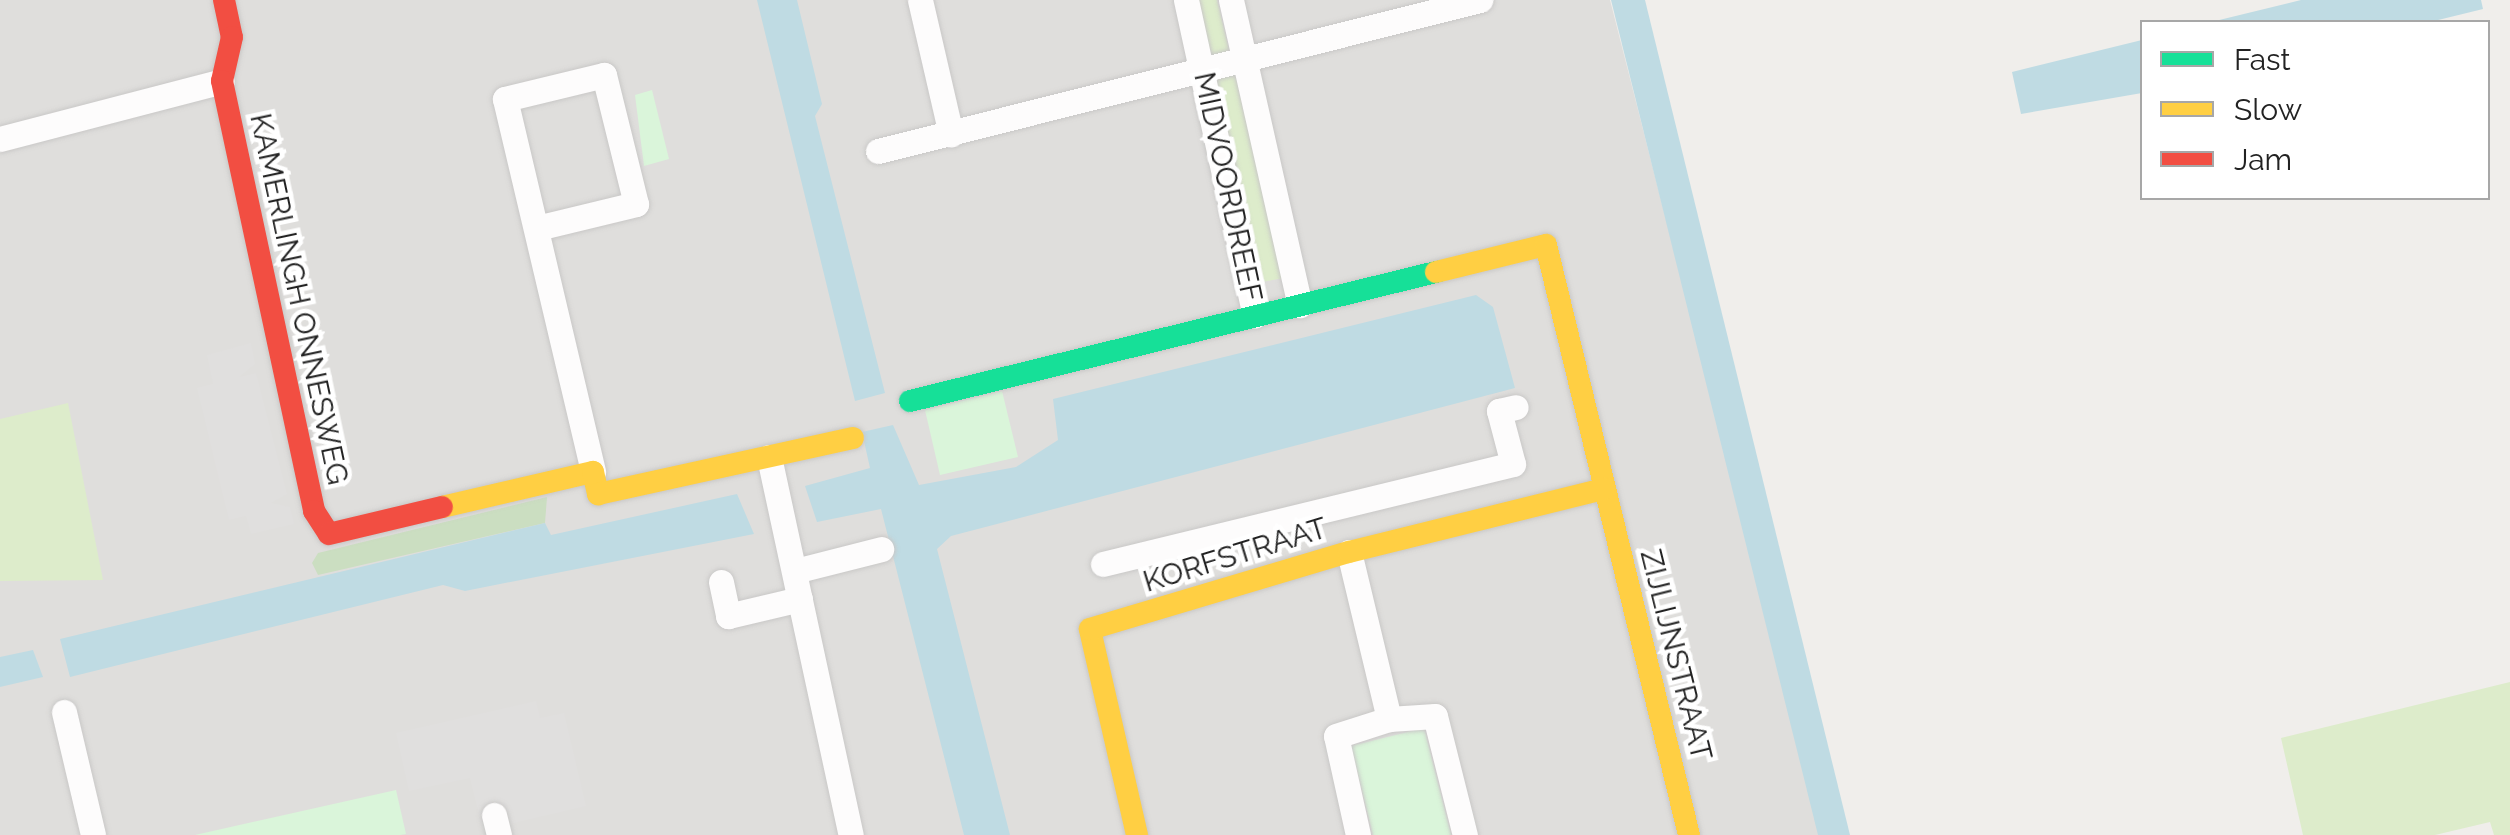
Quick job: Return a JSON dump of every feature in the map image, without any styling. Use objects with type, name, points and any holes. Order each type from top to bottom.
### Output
[{"type":"street","name":"KAMERLINGH ONNESWEG","points":[[224,0],[232,36],[222,81],[314,511],[330,534],[594,472]]},
{"type":"street","points":[[920,0],[952,134]]},
{"type":"street","name":"MIDVOORDREEF","points":[[1186,0],[1255,316],[1300,305],[1231,0]]},
{"type":"street","points":[[878,151],[1202,65],[1480,0]]},
{"type":"street","points":[[537,228],[636,204],[604,75],[506,99],[598,494],[853,438]]},
{"type":"street","points":[[0,139],[222,81]]},
{"type":"street","name":"ZIJLIJNSTRAAT","points":[[1300,305],[1546,245],[1690,835]]},
{"type":"street","points":[[910,401],[1255,316]]},
{"type":"street","points":[[1103,564],[1513,464],[1499,411],[1516,407]]},
{"type":"street","points":[[769,456],[852,835]]},
{"type":"street","name":"KORFSTRAAT","points":[[1137,835],[1090,630],[1349,552],[1603,489]]},
{"type":"street","points":[[796,570],[881,549]]},
{"type":"street","points":[[1349,552],[1389,719]]},
{"type":"street","points":[[721,582],[728,616],[800,599]]},
{"type":"street","points":[[64,712],[93,835]]},
{"type":"street","points":[[1358,835],[1336,736],[1389,719],[1435,716],[1465,835]]},
{"type":"shaded area","points":[[0,0],[1610,0],[1823,835],[0,835]]},
{"type":"shaded area","points":[[251,343],[255,364],[239,377],[256,373],[287,494],[271,503],[290,507],[294,524],[251,534],[246,516],[229,520],[197,388],[213,384],[207,355]]},
{"type":"shaded area","points":[[536,701],[540,718],[564,713],[586,806],[483,830],[470,778],[409,791],[396,733]]},
{"type":"green space","points":[[1194,0],[1217,0],[1284,278],[1262,282]]},
{"type":"green space","points":[[652,90],[669,159],[644,166],[635,95]]},
{"type":"green space","points":[[1002,391],[1018,457],[940,475],[925,410]]},
{"type":"green space","points":[[68,403],[103,580],[0,581],[0,419]]},
{"type":"green space","points":[[547,497],[545,523],[318,575],[312,563],[318,553]]},
{"type":"green space","points":[[2510,682],[2510,835],[2494,835],[2490,822],[2435,835],[2303,835],[2281,738]]},
{"type":"green space","points":[[1424,728],[1451,835],[1373,835],[1351,746]]},
{"type":"green space","points":[[396,790],[406,834],[195,835]]},
{"type":"water","points":[[757,0],[797,0],[822,104],[815,116],[885,393],[855,401]]},
{"type":"water","points":[[1611,0],[1645,0],[1850,835],[1818,835]]},
{"type":"water","points":[[2301,0],[2481,0],[2483,9],[2438,20],[2219,20]]},
{"type":"water","points":[[2140,40],[2140,93],[2021,114],[2012,72]]},
{"type":"water","points":[[1476,295],[1493,307],[1515,388],[951,536],[937,549],[1010,835],[964,835],[881,509],[817,522],[805,486],[870,468],[862,432],[893,425],[919,485],[1016,467],[1058,440],[1053,399]]},
{"type":"water","points":[[737,494],[754,534],[465,591],[443,585],[70,677],[60,639],[545,523],[551,535]]},
{"type":"water","points":[[33,650],[43,677],[0,687],[0,657]]},
{"type":"traffic: fast","points":[[910,401],[1436,272]]},
{"type":"traffic: slow","points":[[1436,272],[1546,245],[1689,835]]},
{"type":"traffic: slow","points":[[442,507],[593,472],[598,494],[853,438]]},
{"type":"traffic: slow","points":[[1137,835],[1090,629],[1349,552],[1603,489]]},
{"type":"traffic: jam","points":[[224,0],[232,37],[222,81],[314,511],[329,534],[442,507]]}]
